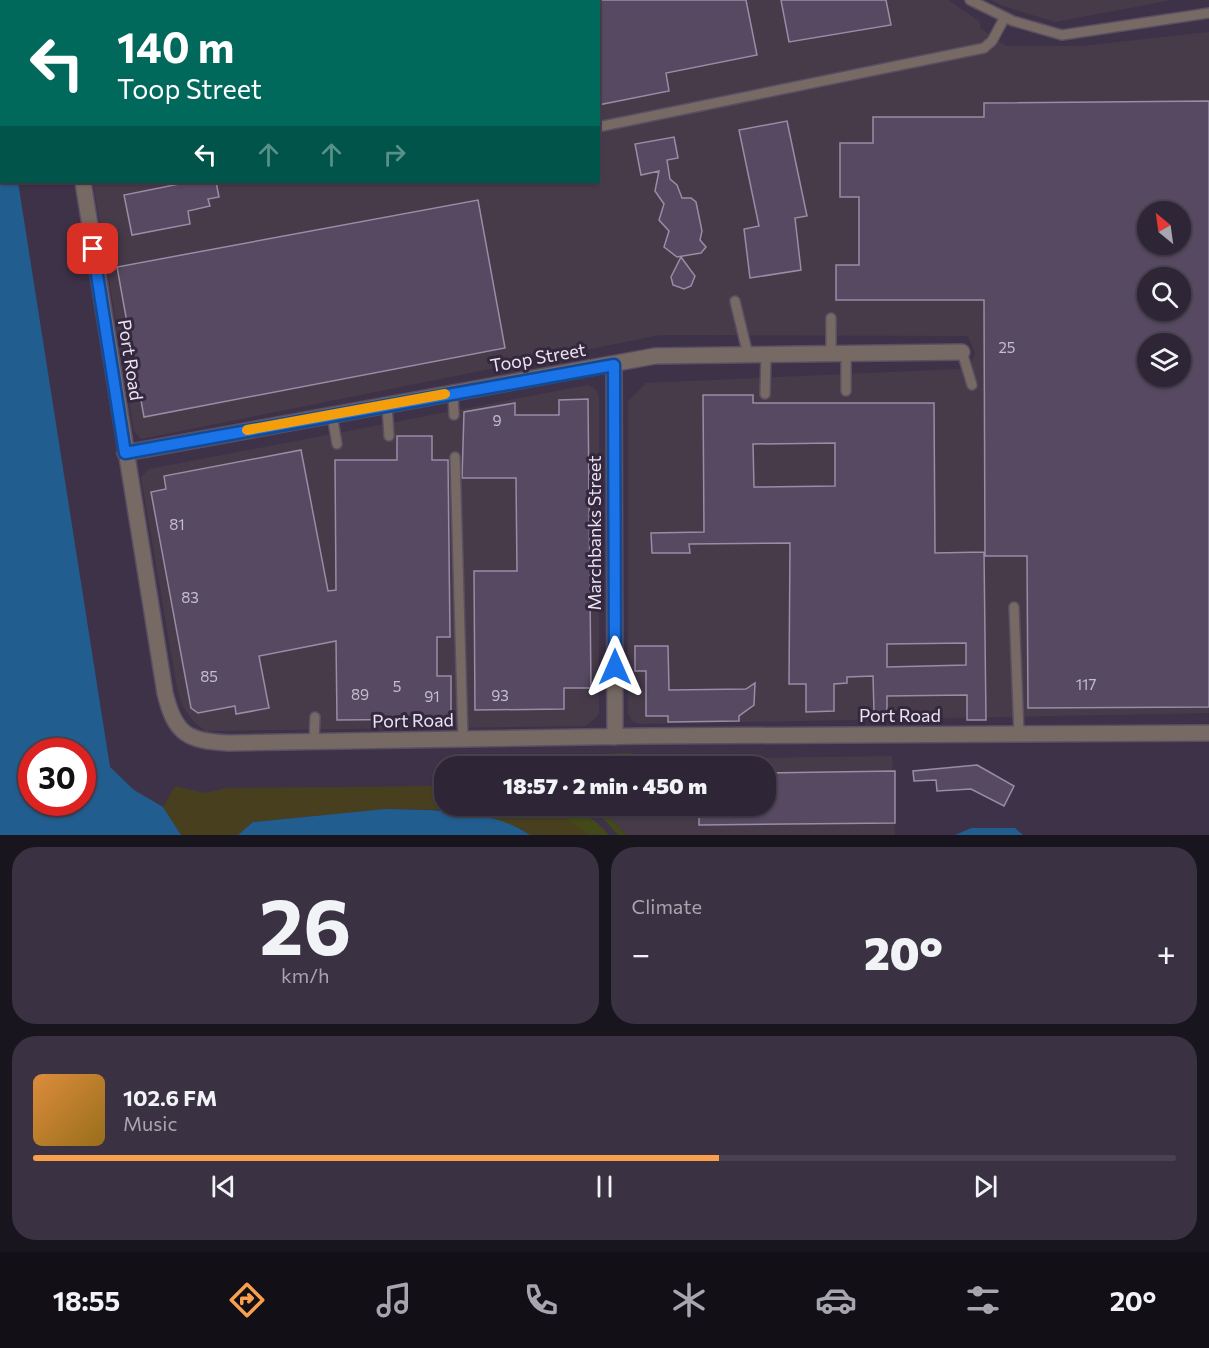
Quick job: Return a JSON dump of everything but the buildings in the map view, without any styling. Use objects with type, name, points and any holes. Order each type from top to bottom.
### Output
[{"type":"street","name":"Port Road","points":[[83,183],[125,453],[170,716],[183,732],[200,741],[314,742],[615,737],[1209,733]]},
{"type":"street","name":"Toop Street","points":[[125,453],[655,356],[962,352]]},
{"type":"street","name":"Marchbanks Street","points":[[614,365],[615,737]]},
{"type":"lane","points":[[970,0],[1005,17],[1062,35],[1209,13]]},
{"type":"lane","points":[[600,127],[984,48],[992,41],[1005,17]]},
{"type":"lane","points":[[735,301],[748,355]]},
{"type":"lane","points":[[831,318],[846,391]]},
{"type":"lane","points":[[962,352],[972,385]]},
{"type":"lane","points":[[765,394],[766,355]]},
{"type":"lane","points":[[453,393],[454,415]]},
{"type":"lane","points":[[387,405],[389,436]]},
{"type":"lane","points":[[332,415],[337,444]]},
{"type":"lane","points":[[455,457],[463,739]]},
{"type":"lane","points":[[1014,607],[1019,734]]},
{"type":"lane","points":[[314,742],[315,717]]},
{"type":"shaded area","points":[[600,0],[948,0],[979,21],[981,29],[1006,46],[1082,46],[1209,32],[1209,713],[639,724],[632,721],[628,713],[628,401],[646,383],[962,369],[970,366],[975,353],[968,336],[660,335],[141,439],[134,431],[93,183],[600,183]]},
{"type":"shaded area","points":[[991,0],[1172,0],[1055,22]]},
{"type":"shaded area","points":[[588,385],[595,389],[599,396],[599,714],[593,720],[585,726],[206,731],[195,723],[183,707],[177,688],[141,477],[149,469]]},
{"type":"shaded area","points":[[892,756],[895,835],[627,835],[607,816],[776,816],[776,758]]},
{"type":"green space","points":[[631,753],[631,756],[542,756]]},
{"type":"green space","points":[[562,816],[586,816],[609,835],[588,835]]},
{"type":"green space","points":[[601,816],[607,816],[627,835],[618,835]]},
{"type":"sand","points":[[175,786],[205,793],[226,788],[434,786],[434,810],[386,809],[253,822],[238,835],[181,835],[163,807]]},
{"type":"sand","points":[[476,816],[562,816],[588,835],[530,835],[520,828]]},
{"type":"water","points":[[0,183],[18,183],[110,767],[134,790],[163,807],[181,835],[0,835]]},
{"type":"water","points":[[386,809],[434,811],[434,816],[480,816],[498,820],[530,835],[238,835],[253,822]]},
{"type":"water","points":[[971,828],[1015,828],[1023,835],[955,835]]},
{"type":"slow traffic","points":[[247,430],[445,394]]},
{"type":"route","points":[[93,249],[125,453],[614,365],[615,667]]}]
